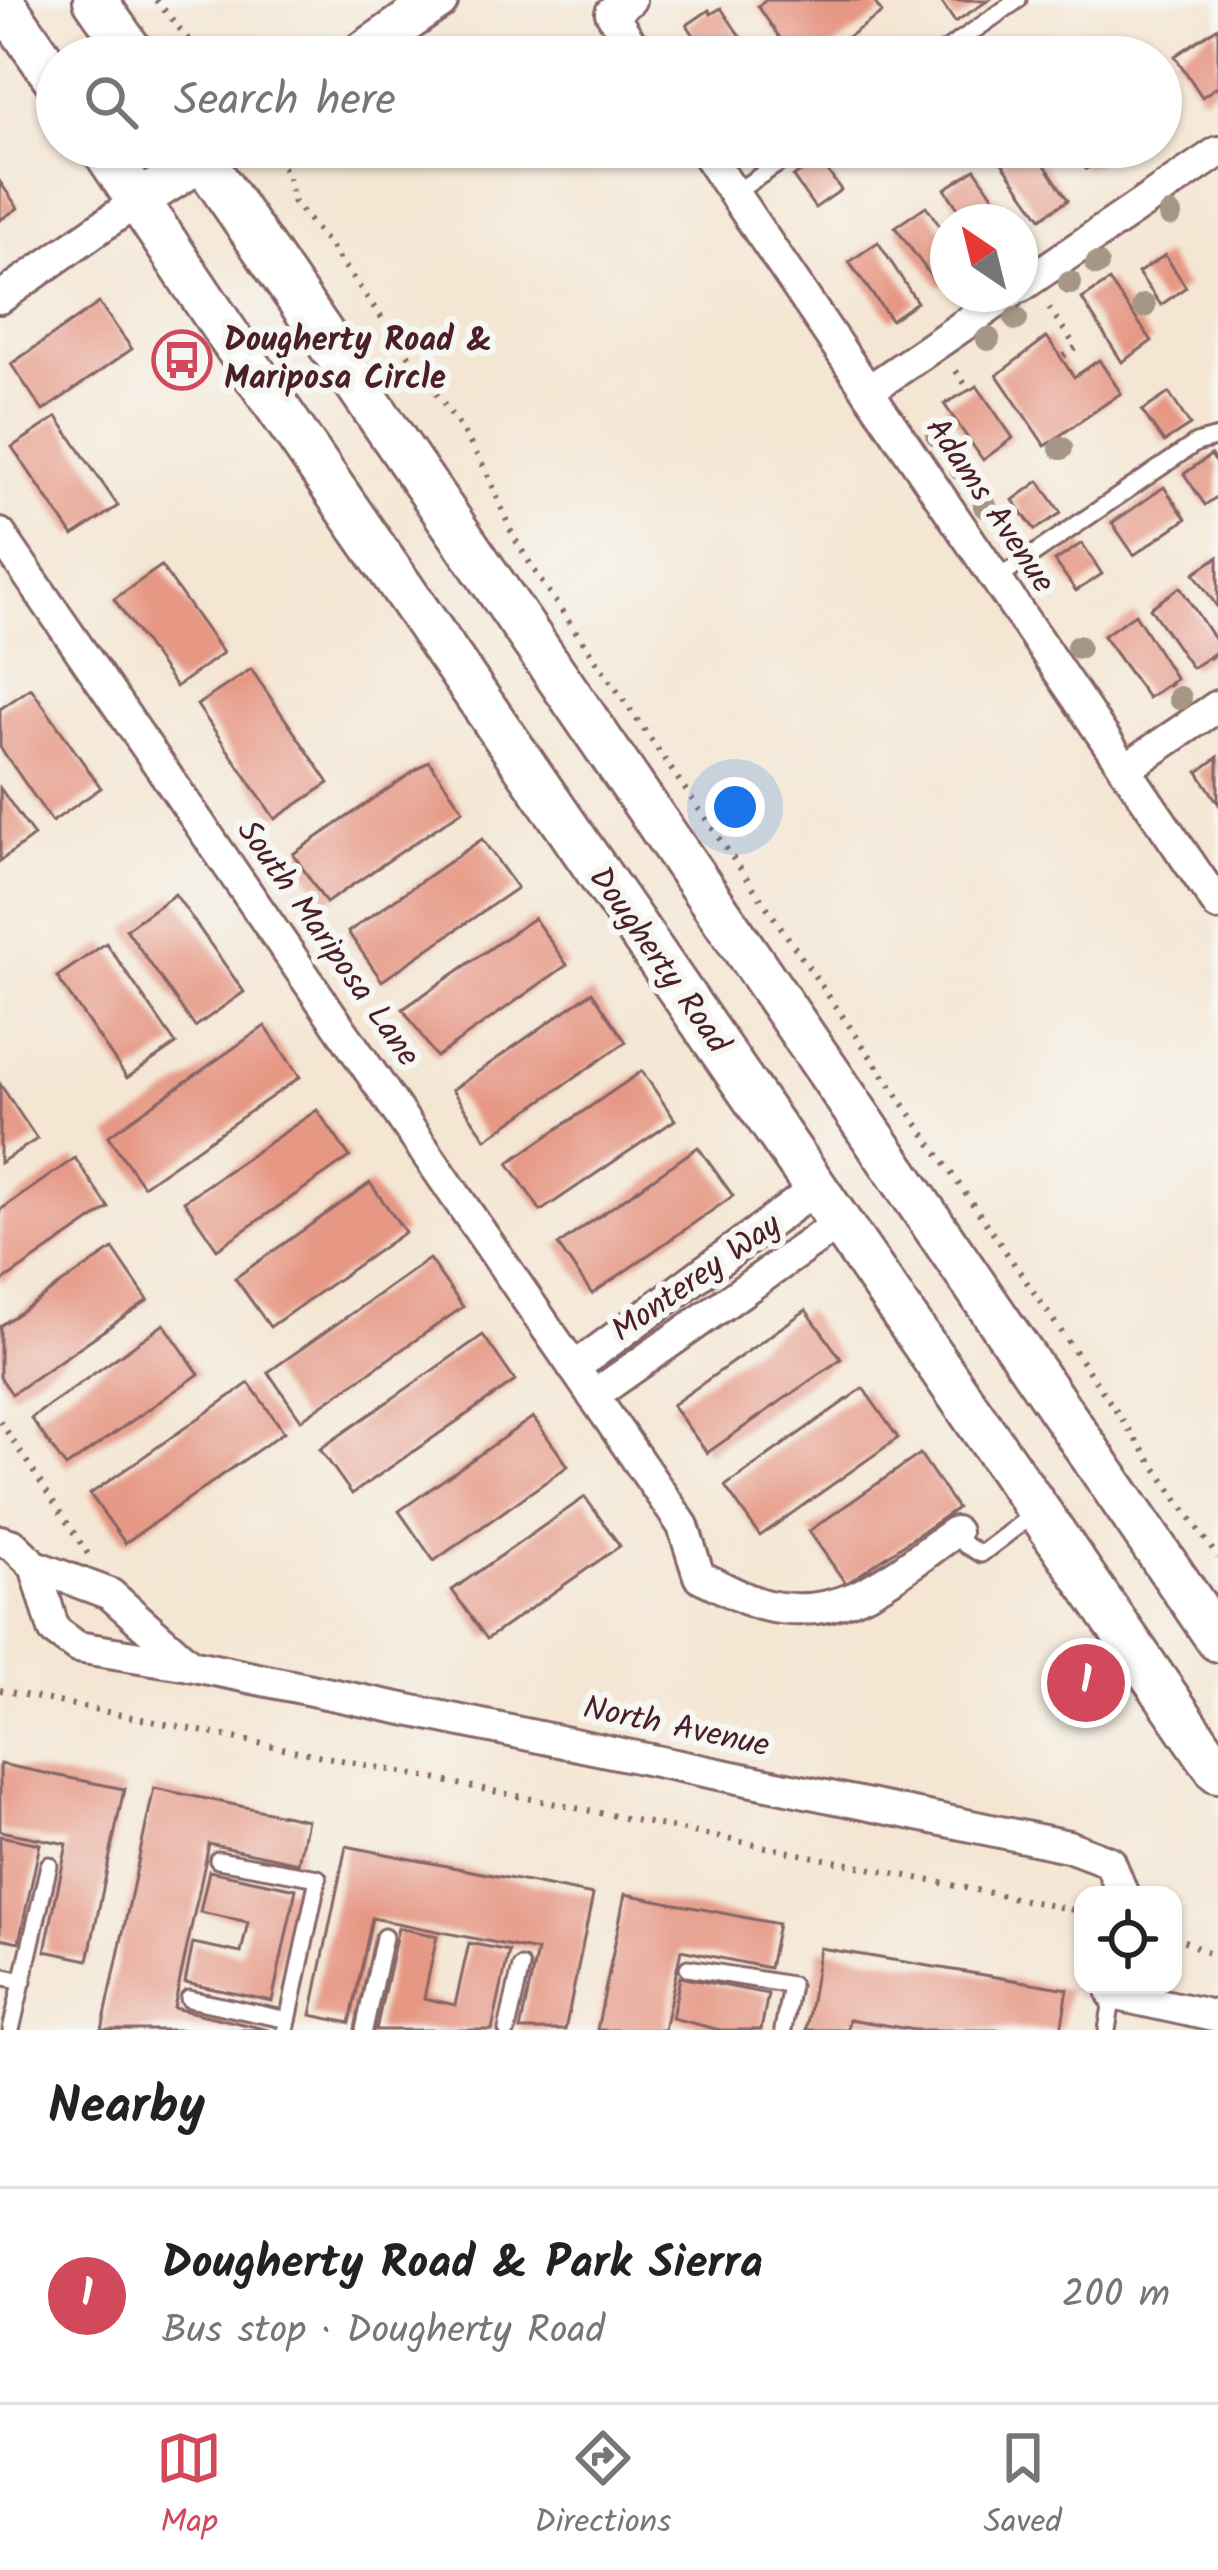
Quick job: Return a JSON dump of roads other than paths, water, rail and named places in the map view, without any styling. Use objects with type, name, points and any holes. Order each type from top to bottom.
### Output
[{"type":"main road","points":[[1,0],[36,51]]},
{"type":"main road","points":[[95,0],[120,36]]},
{"type":"main road","name":"Dougherty Road","points":[[115,168],[1218,1772]]},
{"type":"main road","points":[[218,168],[1218,1640]]},
{"type":"street","points":[[386,36],[438,0]]},
{"type":"street","points":[[621,7],[632,36]]},
{"type":"street","points":[[1038,274],[1218,152]]},
{"type":"street","points":[[0,298],[184,168]]},
{"type":"street","name":"Adams Avenue","points":[[716,168],[1218,904]]},
{"type":"street","points":[[868,391],[983,312]]},
{"type":"street","name":"South Mariposa Lane","points":[[0,534],[682,1526],[699,1576],[766,1606],[812,1609],[859,1600],[955,1532]]},
{"type":"street","points":[[1125,769],[1218,706]]},
{"type":"street","name":"Monterey Way","points":[[574,1368],[829,1205]]},
{"type":"street","name":"Monterey Way","points":[[593,1396],[829,1205]]},
{"type":"street","name":"North Avenue","points":[[0,1540],[14,1545],[34,1566],[110,1594],[190,1665]]},
{"type":"street","name":"North Avenue","points":[[34,1566],[54,1630],[77,1647],[190,1665],[1068,1846],[1110,1862],[1119,1886]]},
{"type":"street","points":[[1133,1994],[1218,2017]]},
{"type":"lane","points":[[966,36],[1018,0]]},
{"type":"lane","points":[[734,194],[772,168]]},
{"type":"lane","points":[[996,580],[1196,443],[1218,437]]},
{"type":"lane","points":[[955,1532],[965,1546],[981,1554],[1038,1510]]},
{"type":"lane","points":[[189,1999],[287,2025],[318,1878],[218,1860]]},
{"type":"lane","points":[[11,2030],[49,1865]]},
{"type":"lane","points":[[364,2030],[384,1936]]},
{"type":"lane","points":[[507,2030],[521,1967]]},
{"type":"lane","points":[[688,1968],[791,1985],[783,2030]]},
{"type":"lane","points":[[0,1976],[23,1981]]},
{"type":"lane","points":[[1107,2030],[1113,1994]]},
{"type":"place","name":"Dougherty Road & Mariposa Circle","points":[[182,360]]},
{"type":"place","name":"Dougherty Road & Park Sierra","points":[[1086,1683]]}]
